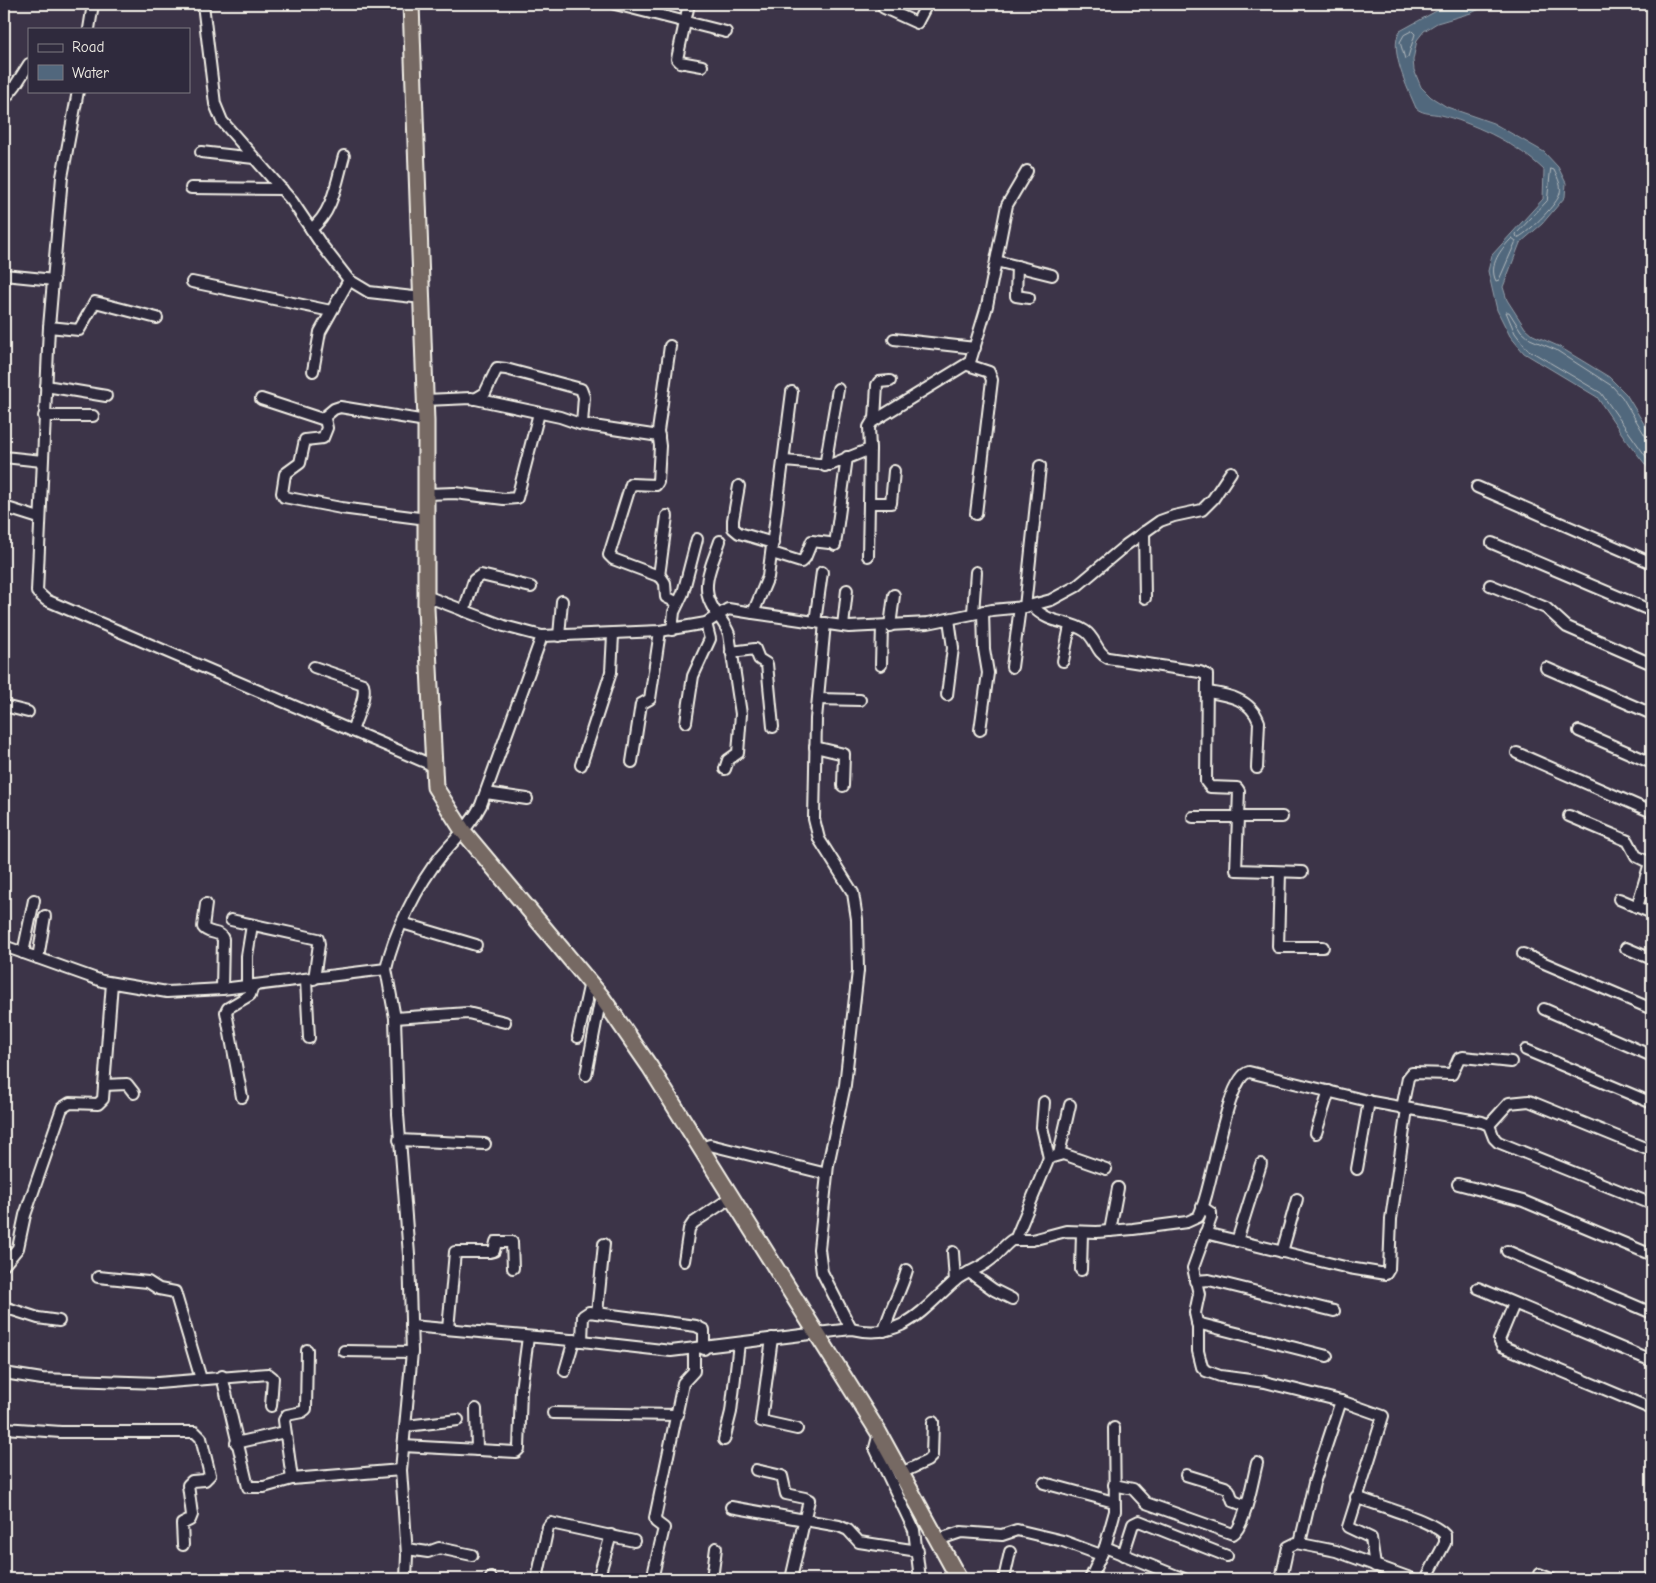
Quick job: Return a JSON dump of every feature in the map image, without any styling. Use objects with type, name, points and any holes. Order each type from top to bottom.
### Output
[{"type":"highway","points":[[411,4],[426,421],[426,596],[432,764],[435,787],[463,831],[602,996],[704,1146],[732,1197],[879,1434],[959,1579]]},
{"type":"street","points":[[89,28],[93,4]]},
{"type":"street","points":[[203,4],[216,109],[222,121],[282,188],[349,280],[369,292],[422,298]]},
{"type":"street","points":[[616,4],[643,7],[685,22],[726,32]]},
{"type":"street","points":[[689,4],[677,59],[680,62],[702,66]]},
{"type":"street","points":[[884,8],[916,23],[919,21],[927,4]]},
{"type":"street","points":[[4,100],[28,66]]},
{"type":"street","points":[[78,92],[62,177],[49,327],[37,592],[41,598],[432,764]]},
{"type":"street","points":[[201,152],[254,158]]},
{"type":"street","points":[[311,229],[319,222],[330,204],[344,156]]},
{"type":"street","points":[[868,556],[869,427],[875,419],[968,365],[976,348],[1007,205],[1028,171]]},
{"type":"street","points":[[191,188],[282,188]]},
{"type":"street","points":[[996,261],[1052,274]]},
{"type":"street","points":[[1017,266],[1016,296],[1029,298]]},
{"type":"street","points":[[4,275],[54,280]]},
{"type":"street","points":[[313,371],[319,335],[349,280]]},
{"type":"street","points":[[192,282],[331,311]]},
{"type":"street","points":[[49,327],[79,330],[95,302],[157,318]]},
{"type":"street","points":[[894,339],[976,348]]},
{"type":"street","points":[[670,346],[659,436],[658,482],[656,485],[631,484],[609,555],[613,559],[664,579],[666,597],[678,603]]},
{"type":"street","points":[[968,365],[989,372],[992,380],[976,514]]},
{"type":"street","points":[[475,399],[485,393],[497,368],[506,369],[581,389],[584,397],[582,424]]},
{"type":"street","points":[[875,419],[877,385],[890,381]]},
{"type":"street","points":[[46,386],[106,396]]},
{"type":"street","points":[[825,466],[838,389]]},
{"type":"street","points":[[753,613],[768,577],[785,461],[792,392]]},
{"type":"street","points":[[261,399],[325,419]]},
{"type":"street","points":[[425,400],[475,399],[582,424],[659,436]]},
{"type":"street","points":[[325,419],[334,408],[340,407],[426,421]]},
{"type":"street","points":[[427,494],[455,493],[504,499],[517,498],[538,413]]},
{"type":"street","points":[[44,416],[93,416]]},
{"type":"street","points":[[325,419],[327,428],[324,436],[320,440],[305,440],[300,462],[285,474],[282,493],[285,498],[427,519]]},
{"type":"street","points":[[785,461],[825,466],[870,449]]},
{"type":"street","points":[[4,457],[42,460]]},
{"type":"street","points":[[739,486],[733,528],[739,533],[801,562],[805,558],[812,541],[832,544],[847,457]]},
{"type":"street","points":[[1012,667],[1026,607],[1040,466]]},
{"type":"street","points":[[869,503],[889,504],[892,502],[894,471]]},
{"type":"street","points":[[426,596],[523,632],[542,636],[660,632],[706,623],[718,615],[733,609],[842,626],[886,626],[949,618],[984,611],[1026,607],[1051,600],[1077,586],[1144,532],[1168,517],[1202,510],[1214,499],[1231,472]]},
{"type":"street","points":[[1477,487],[1652,563]]},
{"type":"street","points":[[4,507],[39,518]]},
{"type":"street","points":[[659,576],[667,516]]},
{"type":"street","points":[[1144,532],[1145,598]]},
{"type":"street","points":[[672,630],[674,612],[683,593],[697,539]]},
{"type":"street","points":[[720,541],[710,568],[707,584],[709,600],[727,628],[741,725],[738,753],[728,760],[726,769]]},
{"type":"street","points":[[1492,543],[1652,611]]},
{"type":"street","points":[[822,572],[816,747],[816,830],[819,839],[853,893],[857,927],[858,971],[845,1085],[826,1174],[819,1260],[825,1279],[851,1329]]},
{"type":"street","points":[[973,613],[976,572]]},
{"type":"street","points":[[464,611],[474,580],[481,574],[531,587]]},
{"type":"street","points":[[1490,585],[1546,608],[1567,627],[1652,664]]},
{"type":"street","points":[[842,626],[847,590]]},
{"type":"street","points":[[881,666],[886,626],[894,595]]},
{"type":"street","points":[[559,636],[562,601]]},
{"type":"street","points":[[1026,607],[1045,617],[1087,632],[1101,654],[1108,658],[1204,673],[1208,679],[1206,782],[1210,787],[1238,789],[1239,817],[1236,870],[1302,872]]},
{"type":"street","points":[[980,730],[988,673],[984,649],[984,611]]},
{"type":"street","points":[[947,695],[953,648],[949,618]]},
{"type":"street","points":[[686,722],[693,676],[710,639],[706,623]]},
{"type":"street","points":[[1063,661],[1070,626]]},
{"type":"street","points":[[632,762],[641,704],[650,699],[660,632]]},
{"type":"street","points":[[581,766],[611,672],[613,635]]},
{"type":"street","points":[[406,1579],[401,1470],[412,1352],[409,1255],[399,1140],[395,1018],[386,969],[390,948],[432,869],[475,817],[486,793],[542,636]]},
{"type":"street","points":[[731,652],[755,649],[759,658],[767,664],[773,727]]},
{"type":"street","points":[[314,668],[363,684],[364,690],[360,709],[352,731]]},
{"type":"street","points":[[1546,668],[1652,714]]},
{"type":"street","points":[[1208,692],[1235,696],[1256,716],[1258,722],[1257,768]]},
{"type":"street","points":[[818,699],[860,700]]},
{"type":"street","points":[[4,706],[28,712]]},
{"type":"street","points":[[1579,731],[1652,763]]},
{"type":"street","points":[[816,747],[844,754],[846,762],[843,786]]},
{"type":"street","points":[[1517,753],[1652,812]]},
{"type":"street","points":[[486,793],[527,799]]},
{"type":"street","points":[[1569,816],[1628,840],[1636,856],[1651,863],[1637,906]]},
{"type":"street","points":[[1193,817],[1282,817]]},
{"type":"street","points":[[1280,872],[1278,947],[1323,947]]},
{"type":"street","points":[[1620,899],[1652,913]]},
{"type":"street","points":[[22,953],[34,900]]},
{"type":"street","points":[[206,904],[203,927],[205,930],[220,934],[223,939],[222,989]]},
{"type":"street","points":[[38,958],[45,916]]},
{"type":"street","points":[[231,920],[318,939],[319,944],[310,979],[309,1038]]},
{"type":"street","points":[[402,924],[476,945]]},
{"type":"street","points":[[242,1097],[226,1012],[228,1008],[250,995],[247,956],[252,925]]},
{"type":"street","points":[[4,946],[112,983],[166,992],[222,989],[386,969]]},
{"type":"street","points":[[1626,948],[1652,959]]},
{"type":"street","points":[[1523,954],[1652,1009]]},
{"type":"street","points":[[578,1037],[590,982]]},
{"type":"street","points":[[4,1265],[18,1248],[26,1215],[62,1108],[70,1103],[102,1102],[112,983]]},
{"type":"street","points":[[586,1075],[602,996]]},
{"type":"street","points":[[1544,1009],[1652,1056]]},
{"type":"street","points":[[395,1018],[468,1013],[505,1022]]},
{"type":"street","points":[[1526,1050],[1652,1103]]},
{"type":"street","points":[[1206,1233],[1382,1275],[1388,1272],[1391,1219],[1408,1078],[1412,1073],[1452,1074],[1459,1058],[1463,1057],[1511,1062]]},
{"type":"street","points":[[411,1326],[578,1340],[638,1349],[671,1351],[851,1329],[870,1332],[897,1328],[914,1319],[955,1281],[990,1261],[1009,1242],[1059,1232],[1110,1231],[1198,1218],[1231,1100],[1242,1075],[1245,1073],[1255,1073],[1404,1109],[1482,1122],[1489,1125],[1494,1138],[1498,1142],[1652,1204]]},
{"type":"street","points":[[104,1085],[127,1084],[134,1093]]},
{"type":"street","points":[[1316,1133],[1329,1091]]},
{"type":"street","points":[[1357,1169],[1369,1101]]},
{"type":"street","points":[[1489,1125],[1509,1103],[1529,1101],[1652,1151]]},
{"type":"street","points":[[1044,1102],[1042,1126],[1054,1156]]},
{"type":"street","points":[[1015,1240],[1054,1156],[1070,1105]]},
{"type":"street","points":[[399,1140],[485,1144]]},
{"type":"street","points":[[704,1146],[826,1174]]},
{"type":"street","points":[[1054,1156],[1106,1168]]},
{"type":"street","points":[[1237,1241],[1261,1164]]},
{"type":"street","points":[[1458,1184],[1523,1201],[1652,1255]]},
{"type":"street","points":[[1110,1231],[1118,1188]]},
{"type":"street","points":[[684,1261],[689,1230],[693,1223],[732,1197]]},
{"type":"street","points":[[1282,1252],[1297,1199]]},
{"type":"street","points":[[1202,1207],[1212,1215],[1193,1268],[1199,1294],[1195,1309],[1198,1351],[1200,1361],[1206,1371],[1220,1376],[1265,1382],[1309,1391],[1383,1416],[1348,1527],[1371,1538],[1375,1566]]},
{"type":"street","points":[[1081,1270],[1082,1232]]},
{"type":"street","points":[[448,1329],[455,1252],[490,1252],[494,1251],[496,1242],[512,1242],[513,1268]]},
{"type":"street","points":[[597,1313],[604,1244]]},
{"type":"street","points":[[1507,1251],[1652,1313]]},
{"type":"street","points":[[953,1252],[955,1281]]},
{"type":"street","points":[[884,1331],[891,1308],[901,1290],[907,1270]]},
{"type":"street","points":[[969,1272],[994,1290],[1012,1298]]},
{"type":"street","points":[[98,1277],[148,1282],[159,1289],[175,1292],[201,1378]]},
{"type":"street","points":[[1195,1281],[1209,1280],[1334,1311]]},
{"type":"street","points":[[1478,1288],[1652,1361]]},
{"type":"street","points":[[1514,1304],[1499,1340],[1502,1346],[1652,1409]]},
{"type":"street","points":[[4,1307],[38,1318],[59,1321]]},
{"type":"street","points":[[565,1371],[578,1340],[583,1316],[589,1312],[696,1326],[704,1330],[694,1371],[683,1383],[678,1415],[655,1518],[656,1522],[664,1526],[664,1531],[653,1575]]},
{"type":"street","points":[[1197,1323],[1327,1356]]},
{"type":"street","points":[[403,1446],[513,1452],[519,1449],[521,1390],[528,1337]]},
{"type":"street","points":[[772,1338],[761,1421],[797,1429]]},
{"type":"street","points":[[724,1440],[731,1412],[739,1343]]},
{"type":"street","points":[[292,1480],[284,1416],[302,1412],[306,1409],[306,1350]]},
{"type":"street","points":[[344,1352],[412,1352]]},
{"type":"street","points":[[4,1373],[42,1379],[125,1382],[175,1382],[222,1376],[268,1374],[272,1378],[271,1406]]},
{"type":"street","points":[[222,1376],[236,1443],[248,1487],[264,1488],[292,1480],[401,1470]]},
{"type":"street","points":[[1300,1543],[1314,1483],[1341,1401]]},
{"type":"street","points":[[476,1409],[477,1450]]},
{"type":"street","points":[[553,1413],[678,1415]]},
{"type":"street","points":[[406,1426],[458,1420]]},
{"type":"street","points":[[901,1473],[932,1456],[933,1422]]},
{"type":"street","points":[[4,1428],[61,1432],[196,1432],[201,1438],[210,1475],[205,1480],[192,1481],[188,1485],[192,1515],[190,1520],[182,1524],[183,1545]]},
{"type":"street","points":[[1090,1579],[1112,1526],[1114,1502],[1114,1428]]},
{"type":"street","points":[[236,1443],[286,1432]]},
{"type":"street","points":[[879,1434],[875,1448],[910,1518],[918,1551],[920,1579]]},
{"type":"street","points":[[1114,1485],[1133,1489],[1146,1503],[1231,1534],[1238,1531],[1257,1464]]},
{"type":"street","points":[[756,1470],[782,1476],[786,1494],[808,1498],[809,1503],[792,1579]]},
{"type":"street","points":[[1186,1476],[1225,1487],[1229,1490],[1233,1501],[1246,1506]]},
{"type":"street","points":[[1044,1484],[1114,1502]]},
{"type":"street","points":[[1356,1498],[1412,1518],[1438,1529],[1445,1535],[1445,1544],[1426,1579]]},
{"type":"street","points":[[731,1507],[839,1526],[848,1530],[859,1542],[918,1551]]},
{"type":"street","points":[[1124,1554],[1133,1524],[1139,1521],[1227,1556]]},
{"type":"street","points":[[537,1579],[548,1527],[551,1523],[634,1541]]},
{"type":"street","points":[[937,1540],[962,1532],[1002,1535],[1017,1530],[1103,1551],[1124,1554],[1184,1579]]},
{"type":"street","points":[[596,1579],[611,1535]]},
{"type":"street","points":[[1281,1579],[1288,1547],[1292,1543],[1336,1551],[1413,1579]]},
{"type":"street","points":[[406,1549],[428,1552],[439,1548],[472,1555]]},
{"type":"street","points":[[712,1579],[716,1548]]},
{"type":"street","points":[[1004,1579],[1010,1552]]},
{"type":"street","points":[[1538,1574],[1551,1579]]},
{"type":"water","points":[[1449,4],[1491,4],[1471,13],[1437,23],[1424,31],[1417,40],[1413,60],[1414,70],[1421,87],[1431,97],[1447,107],[1493,123],[1544,152],[1558,167],[1566,183],[1565,197],[1542,224],[1520,243],[1503,287],[1507,300],[1525,328],[1533,335],[1558,346],[1609,377],[1626,394],[1652,437],[1652,473],[1624,437],[1597,397],[1524,353],[1510,336],[1497,310],[1488,271],[1492,255],[1543,199],[1544,170],[1522,152],[1498,137],[1458,120],[1422,112],[1416,108],[1400,69],[1396,48],[1397,39],[1400,31]]}]
